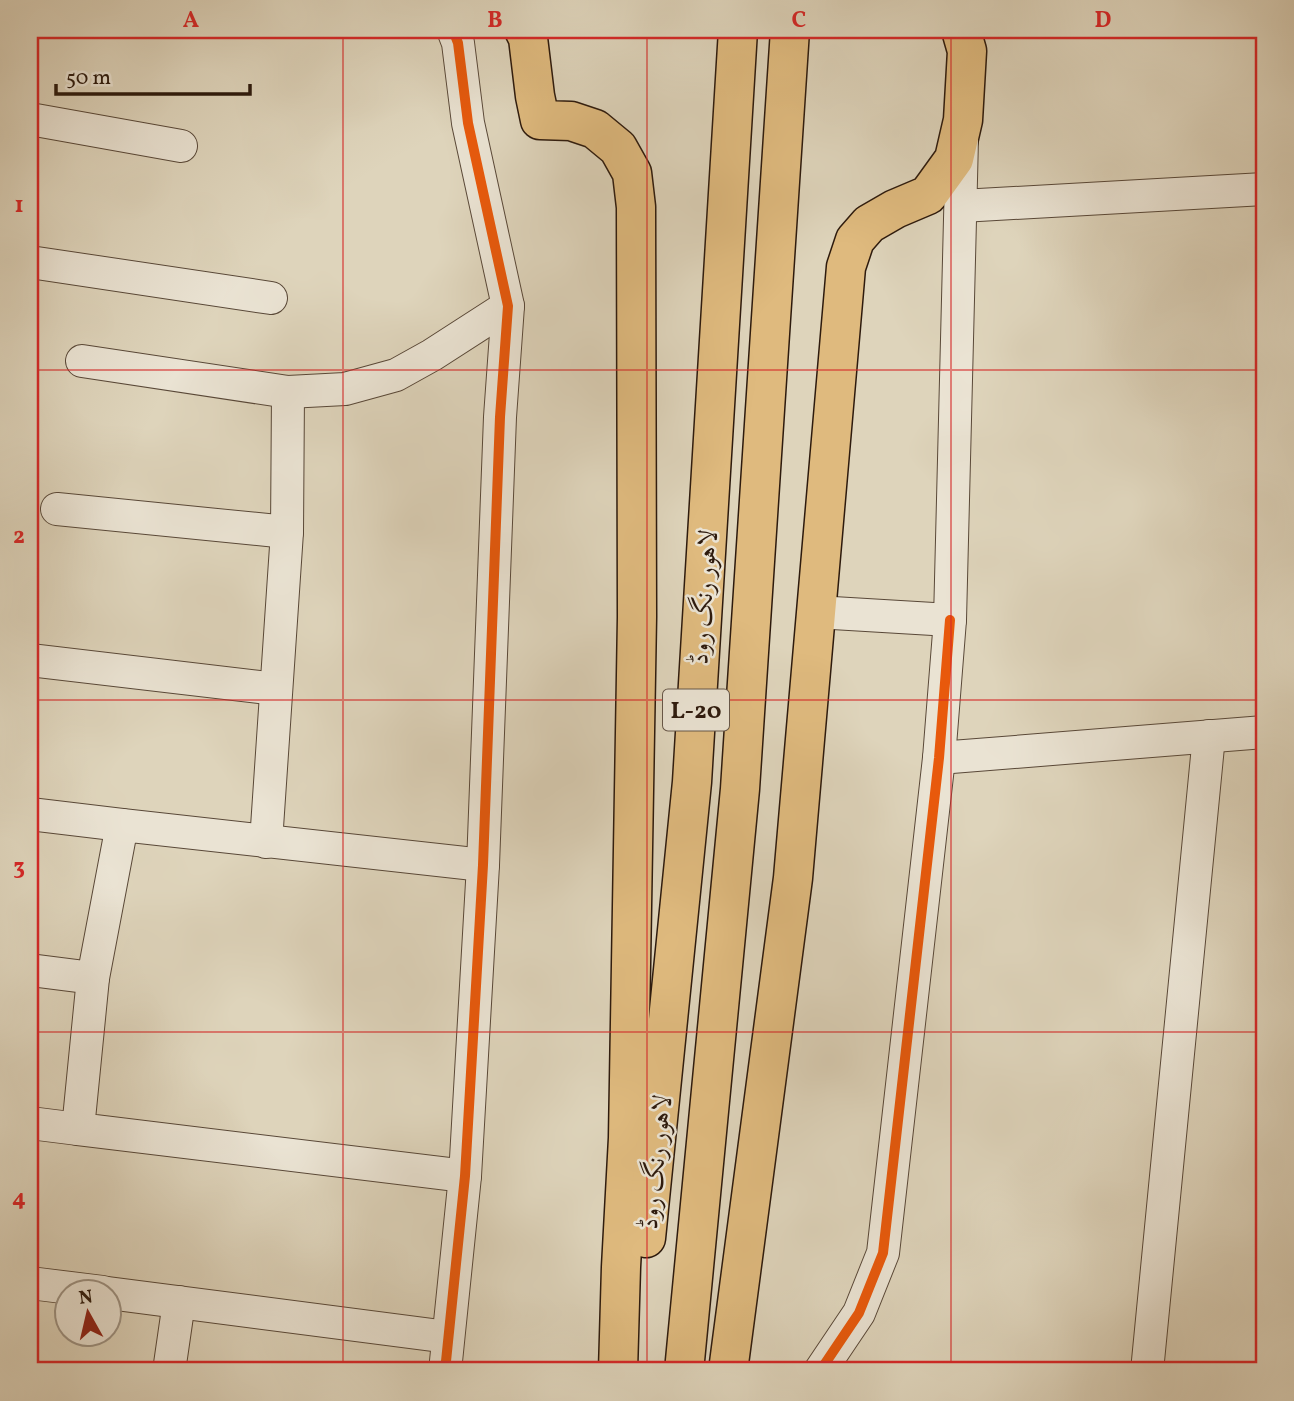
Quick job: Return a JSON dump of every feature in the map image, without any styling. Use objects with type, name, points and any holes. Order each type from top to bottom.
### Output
[{"type":"highway","points":[[528,33],[540,120],[571,121],[595,129],[618,148],[632,173],[636,208],[637,645],[628,1138],[618,1371]]},
{"type":"highway","points":[[728,1371],[793,878],[846,267],[855,240],[869,224],[928,195],[954,159],[963,120],[968,37]]},
{"type":"highway","name":"لاہور رنگ روڈ","points":[[631,1371],[654,1171],[692,782],[738,38]]},
{"type":"highway","name":"لاہور رنگ روڈ","points":[[684,1371],[740,789],[789,40]]},
{"type":"street","points":[[445,1371],[465,1176],[483,865],[500,417],[508,306],[468,123],[458,43],[453,30]]},
{"type":"street","points":[[30,119],[181,146]]},
{"type":"street","points":[[820,1371],[859,1313],[883,1253],[939,758],[950,620],[963,120]]},
{"type":"street","points":[[961,206],[1264,188]]},
{"type":"street","points":[[30,262],[271,298]]},
{"type":"street","points":[[82,361],[288,392],[345,389],[396,375],[508,306]]},
{"type":"street","points":[[266,842],[287,532],[288,392]]},
{"type":"street","points":[[57,509],[287,532]]},
{"type":"street","points":[[816,612],[950,620]]},
{"type":"street","points":[[30,660],[276,689]]},
{"type":"street","points":[[939,758],[1264,732]]},
{"type":"street","points":[[1147,1371],[1209,736]]},
{"type":"street","points":[[30,814],[483,865]]},
{"type":"street","points":[[78,1129],[93,978],[122,825]]},
{"type":"street","points":[[30,970],[93,978]]},
{"type":"street","points":[[30,1123],[465,1176]]},
{"type":"street","points":[[30,1283],[52,1286]]},
{"type":"street","points":[[122,1295],[448,1337]]},
{"type":"street","points":[[169,1371],[179,1302]]},
{"type":"cycle path","points":[[445,1371],[465,1176],[483,865],[500,417],[508,306],[468,123],[458,43],[453,30]]},
{"type":"cycle path","points":[[820,1371],[859,1313],[883,1253],[939,758],[950,620]]}]
